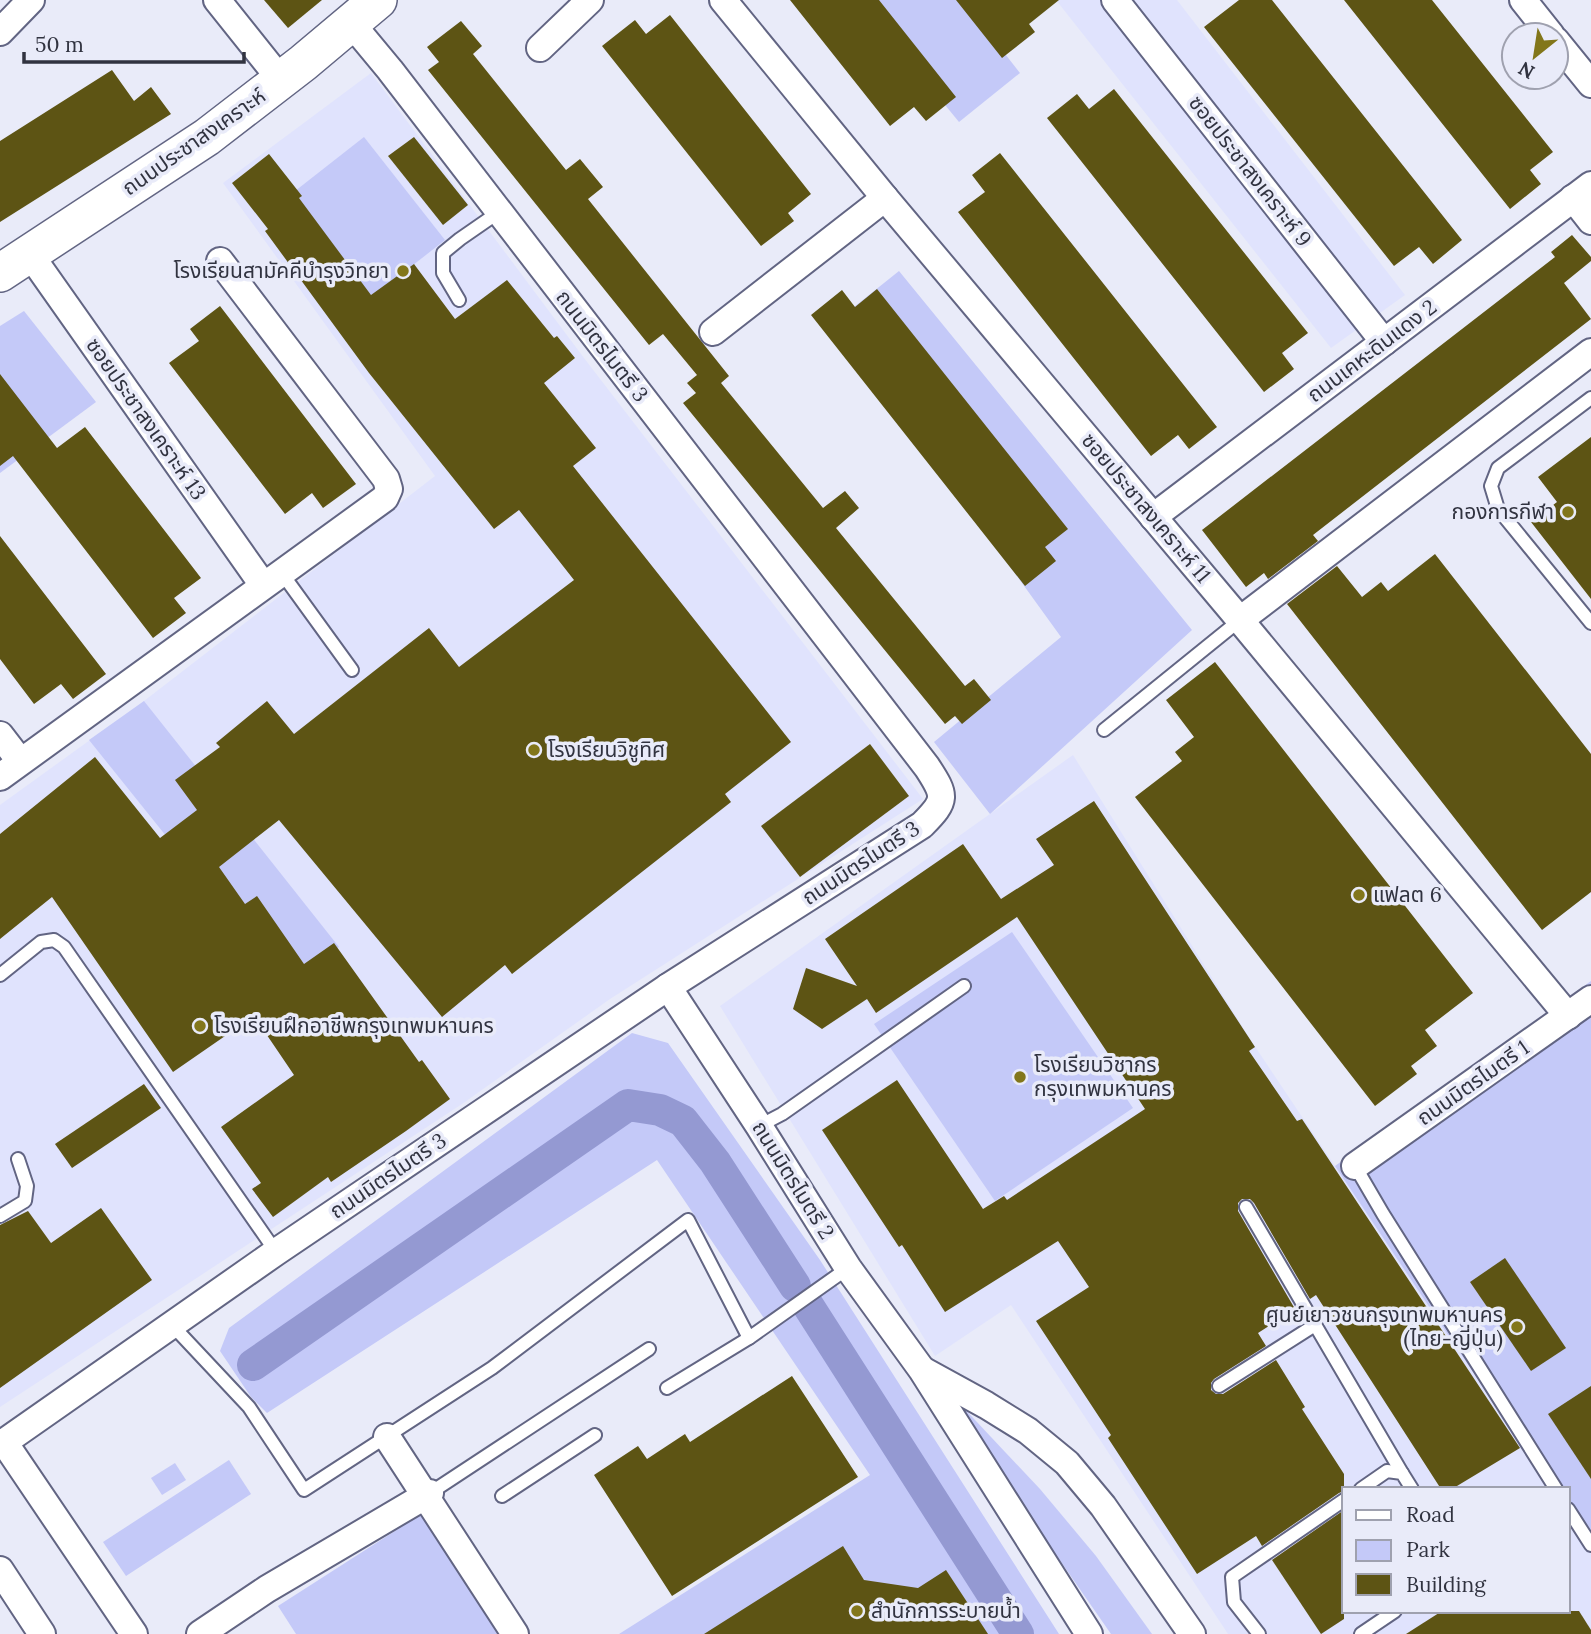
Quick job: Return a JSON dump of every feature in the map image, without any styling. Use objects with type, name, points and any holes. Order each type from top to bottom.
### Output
[{"type":"street","points":[[0,32],[31,0]]},
{"type":"street","points":[[217,0],[281,80]]},
{"type":"street","points":[[540,48],[590,0]]},
{"type":"street","name":"ซอยประชาสงเคราะห์ 11","points":[[723,0],[1568,1016]]},
{"type":"street","name":"ซอยประชาสงเคราะห์ 9","points":[[1115,0],[1384,342]]},
{"type":"street","points":[[1523,0],[1540,21]]},
{"type":"street","name":"ถนนประชาสงเคราะห์","points":[[14,263],[207,137],[365,11]]},
{"type":"street","name":"ถนนมิตรไมตรี 3","points":[[2,1444],[276,1252],[668,987],[922,825],[936,811],[942,799],[940,787],[910,745],[499,212],[365,11]]},
{"type":"street","points":[[1570,59],[1591,85]]},
{"type":"street","points":[[1582,192],[1591,221]]},
{"type":"street","name":"ถนนเคหะดินแดง 2","points":[[1153,517],[1582,192]]},
{"type":"street","points":[[713,332],[885,198]]},
{"type":"street","points":[[0,735],[10,769],[385,498],[389,489],[387,479],[220,261]]},
{"type":"street","name":"ซอยประชาสงเคราะห์ 13","points":[[14,263],[272,578]]},
{"type":"street","points":[[1240,620],[1591,352]]},
{"type":"street","name":"ถนนมิตรไมตรี 2","points":[[668,987],[848,1268],[922,1370],[1089,1634]]},
{"type":"street","name":"ถนนมิตรไมตรี 1","points":[[1355,1166],[1591,999]]},
{"type":"street","name":"ถนนมิตรไมตรี 2","points":[[922,1370],[997,1411],[1067,1463],[1103,1506],[1192,1634]]},
{"type":"street","points":[[387,1437],[515,1634]]},
{"type":"street","points":[[2,1444],[134,1634]]},
{"type":"street","points":[[200,1634],[267,1589],[425,1496]]},
{"type":"street","points":[[0,1570],[42,1634]]},
{"type":"lane","points":[[459,300],[443,273],[443,253],[499,212]]},
{"type":"lane","points":[[1591,398],[1498,468],[1491,486],[1498,509],[1591,623]]},
{"type":"lane","points":[[272,578],[352,670]]},
{"type":"lane","points":[[1104,730],[1240,620]]},
{"type":"lane","points":[[0,975],[41,942],[54,940],[65,947],[276,1252]]},
{"type":"lane","points":[[759,1126],[782,1114],[964,986]]},
{"type":"lane","points":[[0,1216],[25,1201],[27,1186],[18,1159]]},
{"type":"lane","points":[[1355,1166],[1555,1487]]},
{"type":"lane","points":[[1246,1207],[1411,1487]]},
{"type":"lane","points":[[173,1325],[249,1407],[303,1490],[492,1368],[688,1220],[749,1338]]},
{"type":"lane","points":[[667,1388],[749,1338],[848,1268]]},
{"type":"lane","points":[[1219,1386],[1315,1325]]},
{"type":"lane","points":[[425,1496],[649,1349]]},
{"type":"lane","points":[[502,1496],[595,1435]]},
{"type":"lane","points":[[1364,1487],[1387,1471],[1402,1473]]},
{"type":"lane","points":[[1258,1634],[1234,1602],[1232,1577],[1342,1501]]},
{"type":"lane","points":[[1570,1512],[1591,1545]]},
{"type":"lane","points":[[1361,1634],[1392,1613]]},
{"type":"shaded area","points":[[1056,0],[1177,0],[1405,295],[1331,348]]},
{"type":"shaded area","points":[[371,73],[584,358],[923,799],[610,999],[462,1104],[0,1407],[0,805],[144,701],[435,476],[223,183]]},
{"type":"shaded area","points":[[1073,755],[1254,1045],[1550,1487],[1342,1487],[1342,1613],[1570,1613],[1570,1518],[1591,1549],[1591,1634],[1228,1634],[1011,1305],[935,1356],[720,1006]]},
{"type":"green space","points":[[859,0],[963,0],[1020,73],[959,122]]},
{"type":"green space","points":[[364,137],[445,240],[371,298],[290,195]]},
{"type":"green space","points":[[899,271],[1192,630],[990,814],[934,742],[1061,637],[834,323]]},
{"type":"green space","points":[[24,311],[96,402],[0,473],[0,326]]},
{"type":"green space","points":[[144,701],[339,947],[285,984],[89,740]]},
{"type":"green space","points":[[1012,932],[1133,1108],[995,1201],[874,1024]]},
{"type":"green space","name":"ศูนย์เยาวชนกรุงเทพมหานคร (ไทย-ญี่ปุ่น)","points":[[1591,981],[1591,1549],[1570,1518],[1570,1487],[1550,1487],[1335,1166]]},
{"type":"green space","points":[[632,1033],[668,1043],[820,1260],[1059,1634],[619,1634],[870,1475],[657,1160],[267,1413],[251,1397],[220,1351],[229,1328]]},
{"type":"green space","points":[[960,1404],[1040,1489],[1096,1556],[1152,1634],[1111,1634],[956,1411]]},
{"type":"green space","points":[[229,1460],[251,1494],[126,1576],[103,1542]]},
{"type":"green space","points":[[175,1463],[186,1480],[162,1495],[151,1478]]},
{"type":"green space","points":[[423,1513],[503,1634],[296,1634],[278,1606]]},
{"type":"building","points":[[264,0],[322,0],[288,28]]},
{"type":"building","points":[[790,0],[879,0],[956,97],[926,121],[914,107],[890,126]]},
{"type":"building","points":[[956,0],[1059,0],[1029,24],[1035,32],[1002,58]]},
{"type":"building","points":[[1239,0],[1272,0],[1462,240],[1433,264],[1419,247],[1394,266],[1204,27]]},
{"type":"building","points":[[1344,0],[1432,0],[1500,85],[1500,91],[1504,91],[1553,152],[1530,170],[1541,184],[1510,209]]},
{"type":"building","points":[[670,15],[811,194],[788,213],[794,221],[761,246],[602,46],[635,20],[646,34]]},
{"type":"building","points":[[461,21],[482,46],[473,54],[566,170],[580,159],[603,187],[588,199],[729,376],[721,383],[823,508],[845,491],[859,508],[836,528],[965,686],[974,679],[991,700],[962,724],[955,716],[945,724],[683,403],[696,393],[687,383],[697,375],[663,334],[649,345],[428,70],[439,62],[427,47]]},
{"type":"building","points":[[112,70],[134,101],[151,87],[171,114],[0,222],[0,141]]},
{"type":"building","points":[[1114,89],[1308,333],[1282,353],[1294,369],[1264,392],[1047,118],[1077,94],[1089,109]]},
{"type":"building","points":[[414,137],[468,205],[443,225],[388,156]]},
{"type":"building","points":[[1000,153],[1217,427],[1189,449],[1178,435],[1151,456],[958,212],[985,192],[972,175]]},
{"type":"building","points":[[269,154],[302,196],[299,198],[371,295],[414,264],[455,319],[507,280],[554,338],[557,336],[575,358],[544,383],[596,448],[573,466],[791,742],[725,794],[731,802],[512,974],[505,965],[442,1017],[279,820],[219,867],[245,904],[257,896],[304,964],[334,943],[419,1062],[422,1060],[450,1099],[331,1182],[328,1177],[273,1217],[252,1189],[261,1183],[221,1127],[294,1075],[254,1016],[173,1072],[52,897],[0,939],[0,834],[95,757],[160,838],[197,810],[175,780],[220,747],[216,743],[267,701],[294,734],[429,628],[459,667],[574,580],[519,510],[494,529],[369,373],[265,231],[268,229],[232,183]]},
{"type":"building","points":[[1572,235],[1591,257],[1591,261],[1564,283],[1591,319],[1313,535],[1318,541],[1268,579],[1264,573],[1246,587],[1202,530],[1555,257],[1551,252]]},
{"type":"building","points":[[877,289],[1068,529],[1045,547],[1056,561],[1025,586],[811,315],[842,290],[855,307]]},
{"type":"building","points":[[220,306],[356,484],[323,508],[312,493],[285,514],[169,363],[199,341],[190,329]]},
{"type":"building","points":[[0,374],[57,448],[85,427],[201,578],[174,598],[186,613],[153,638],[13,456],[0,466]]},
{"type":"building","name":"กองการกีฬา","points":[[1591,437],[1591,599],[1531,522],[1557,502],[1538,477]]},
{"type":"building","points":[[0,536],[106,674],[73,699],[61,684],[34,704],[0,659]]},
{"type":"building","points":[[1435,554],[1591,754],[1591,892],[1542,930],[1287,604],[1337,566],[1362,597],[1381,582],[1388,591]]},
{"type":"building","name":"แฟลต 6","points":[[1215,662],[1473,993],[1425,1030],[1437,1046],[1411,1066],[1417,1074],[1375,1106],[1135,797],[1182,761],[1175,752],[1194,737],[1166,700]]},
{"type":"building","points":[[870,744],[909,796],[800,877],[761,826]]},
{"type":"building","points":[[1094,801],[1255,1047],[1249,1051],[1297,1121],[1302,1119],[1520,1448],[1455,1487],[1440,1487],[1316,1295],[1310,1299],[1254,1203],[1250,1199],[1242,1199],[1238,1203],[1238,1211],[1295,1309],[1258,1333],[1266,1346],[1214,1379],[1211,1390],[1216,1394],[1223,1394],[1276,1360],[1305,1407],[1302,1409],[1344,1474],[1344,1487],[1342,1492],[1262,1546],[1256,1536],[1197,1574],[1036,1321],[1089,1287],[1058,1241],[945,1312],[822,1130],[897,1080],[983,1209],[1004,1196],[1007,1200],[1145,1109],[1017,917],[876,1013],[867,999],[822,1029],[793,1009],[806,968],[857,986],[825,939],[963,844],[1001,899],[1054,865],[1036,839]]},
{"type":"building","points":[[144,1084],[161,1108],[72,1168],[55,1144]]},
{"type":"building","points":[[101,1208],[152,1280],[0,1388],[0,1225],[28,1211],[51,1243]]},
{"type":"building","points":[[1505,1258],[1566,1348],[1531,1371],[1470,1282]]},
{"type":"building","points":[[792,1376],[858,1477],[672,1596],[594,1475],[638,1446],[647,1459],[685,1434],[690,1442]]},
{"type":"building","points":[[1591,1386],[1591,1479],[1548,1414]]},
{"type":"building","points":[[1342,1511],[1344,1619],[1321,1634],[1272,1560]]},
{"type":"building","name":"สำนักการระบายน้ำ","points":[[843,1546],[864,1580],[918,1588],[946,1570],[988,1634],[704,1634]]},
{"type":"building","points":[[1579,1611],[1591,1630],[1591,1634],[1406,1634],[1439,1613]]},
{"type":"waterway","points":[[253,1365],[628,1105],[660,1110],[683,1121],[715,1162],[795,1286]]},
{"type":"waterway","points":[[809,1307],[1018,1634]]},
{"type":"place","name":"โรงเรียนสามัคคีบํารุงวิทยา","points":[[403,271]]},
{"type":"place","name":"กองการกีฬา","points":[[1568,512]]},
{"type":"place","name":"โรงเรียนวิชูทิศ","points":[[534,750]]},
{"type":"place","name":"แฟลต 6","points":[[1359,895]]},
{"type":"place","name":"โรงเรียนฝึกอาชีพกรุงเทพมหานคร","points":[[200,1026]]},
{"type":"place","name":"โรงเรียนวิชากร กรุงเทพมหานคร","points":[[1020,1077]]},
{"type":"place","name":"ศูนย์เยาวชนกรุงเทพมหานคร (ไทย-ญี่ปุ่น)","points":[[1517,1327]]},
{"type":"place","name":"สำนักการระบายน้ำ","points":[[857,1611]]}]
